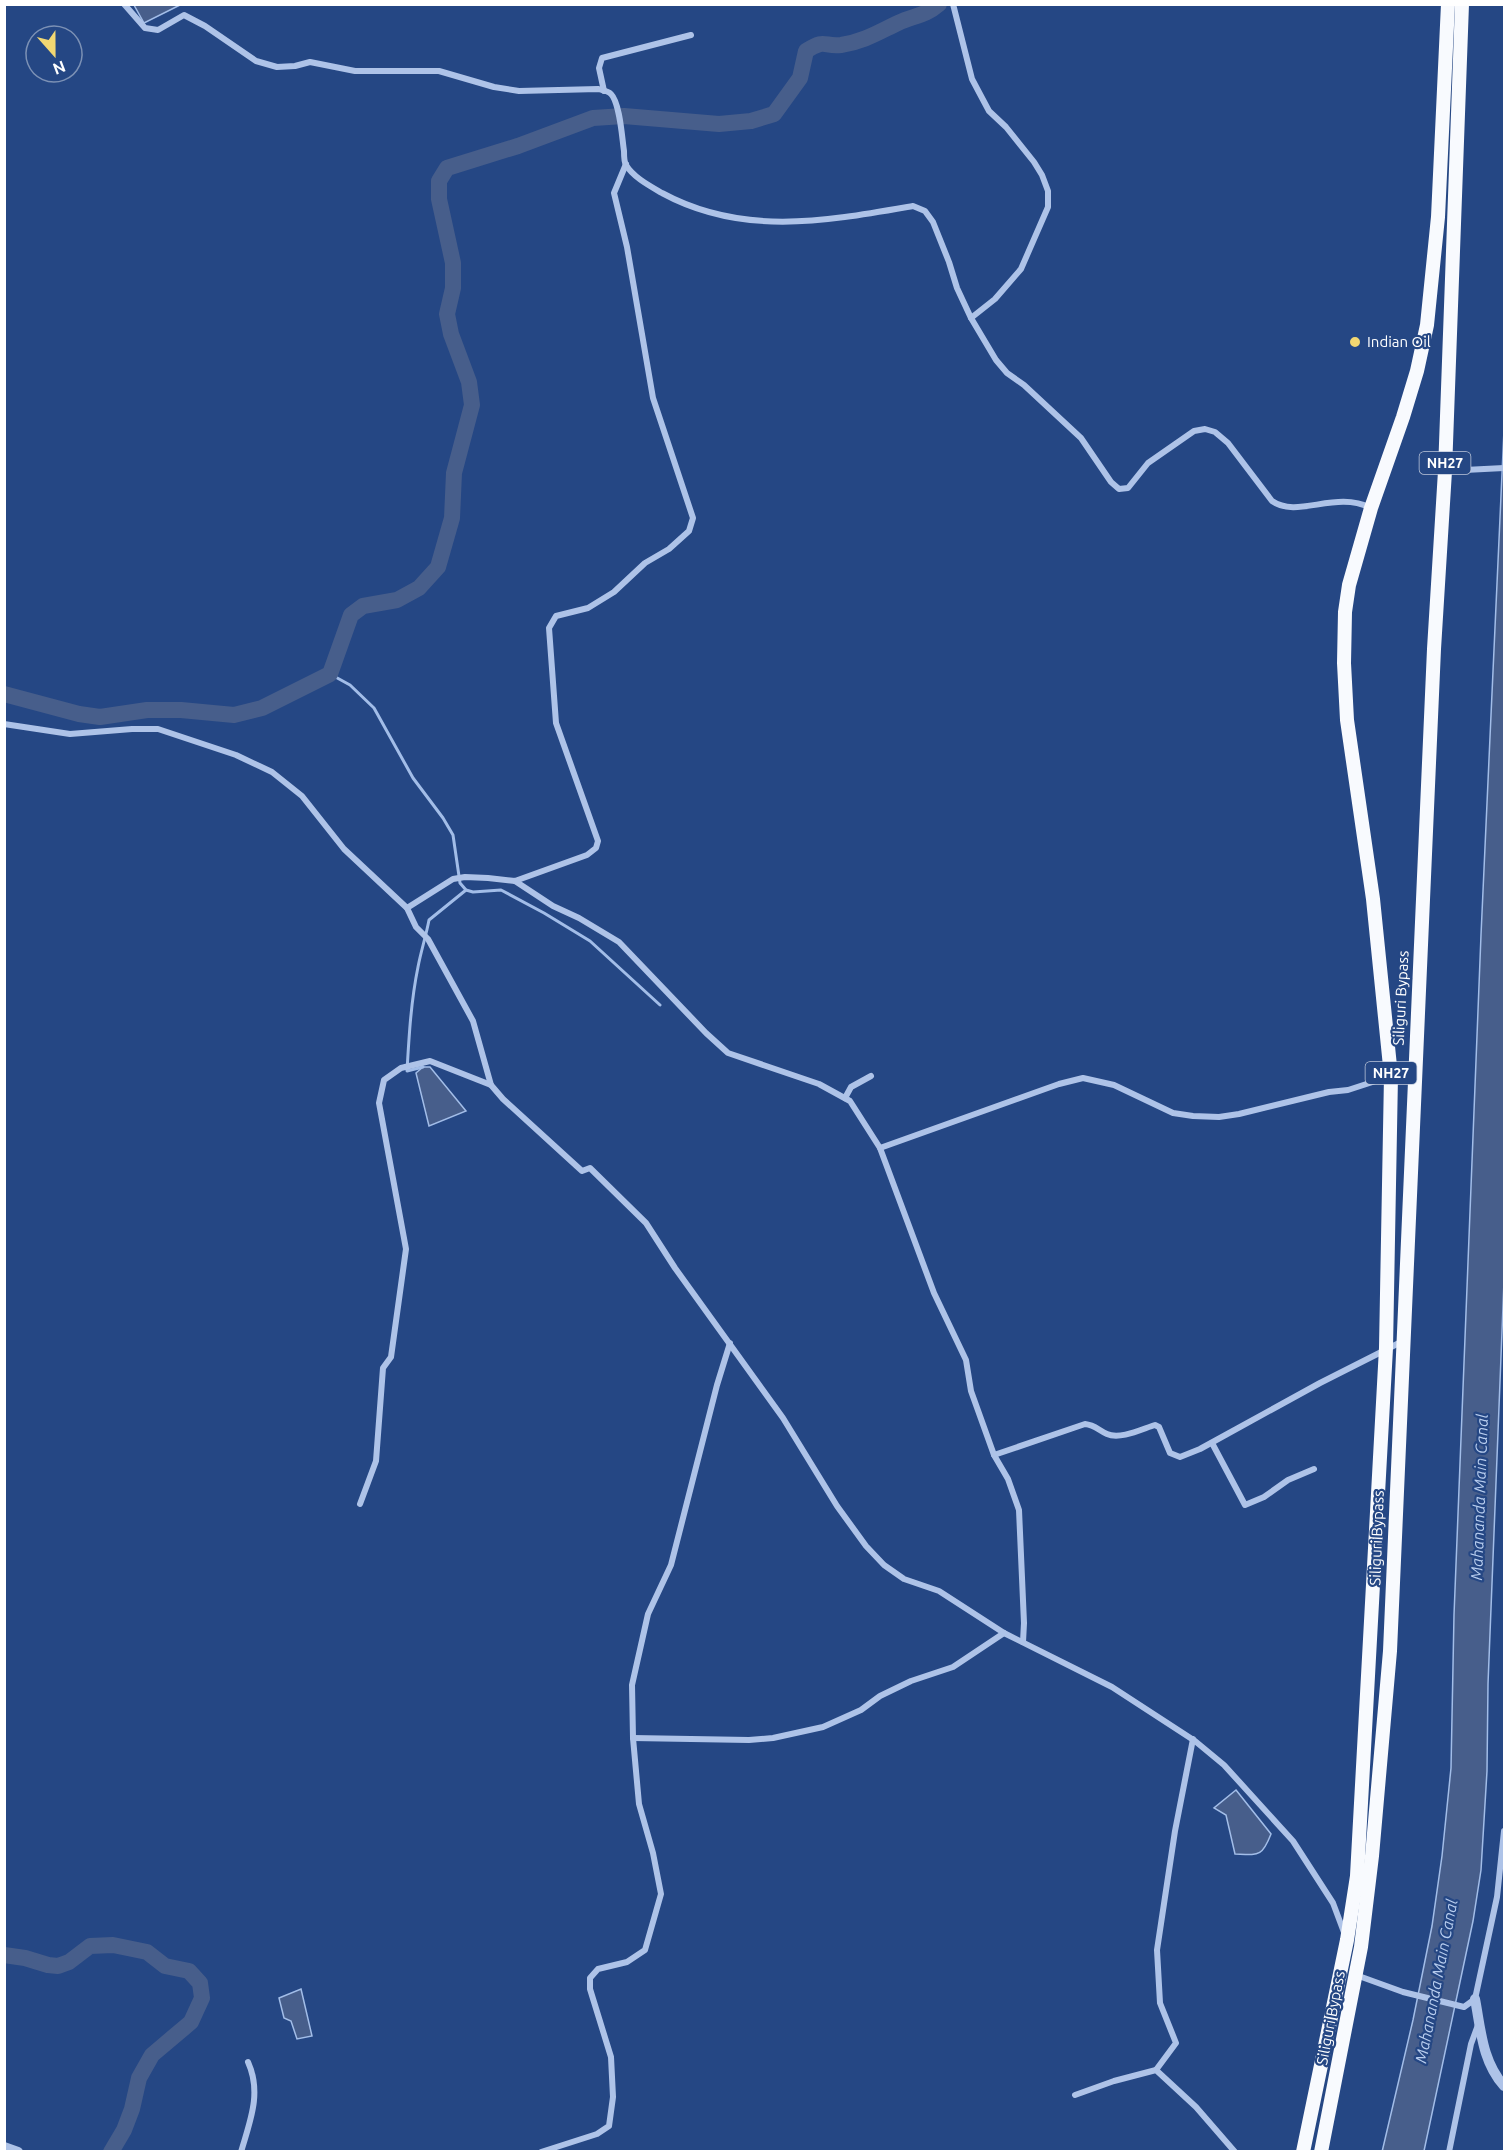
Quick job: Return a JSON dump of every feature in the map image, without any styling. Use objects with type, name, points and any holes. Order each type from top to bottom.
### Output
[{"type":"highway","name":"NH27","points":[[1303,2151],[1347,1940],[1357,1876],[1386,1348],[1391,1076],[1373,899],[1347,720],[1344,663],[1345,612],[1371,508],[1403,417],[1417,371],[1427,325],[1438,217],[1448,4]]},
{"type":"highway","name":"NH27","points":[[1445,471],[1462,4]]},
{"type":"highway","name":"Siliguri Bypass","points":[[1321,2151],[1361,1947],[1390,1651],[1414,1065],[1445,471]]},
{"type":"street","points":[[124,4],[145,28],[158,30],[184,15],[205,26],[256,61],[277,67],[310,62],[355,70],[439,71],[494,87],[519,91],[598,89],[610,93],[616,102],[626,164],[614,193],[627,247],[653,398],[693,518],[689,531],[669,549],[645,563],[614,592],[588,608],[556,616],[549,628],[556,723],[598,842],[596,848],[587,855],[515,881],[465,877],[453,879],[407,908]]},
{"type":"street","points":[[953,4],[972,79],[990,111],[1034,162],[1048,191],[1048,207],[1022,269],[995,299],[971,318]]},
{"type":"street","points":[[604,91],[599,68],[602,58],[691,35]]},
{"type":"street","points":[[626,164],[647,185],[680,203],[718,216],[742,220],[798,222],[913,206],[925,211],[933,222],[957,288],[971,318],[996,360],[1007,373],[1024,385],[1082,438],[1111,482],[1119,489],[1128,488],[1148,463],[1194,431],[1205,429],[1215,432],[1228,443],[1278,506],[1295,508],[1330,501],[1348,501],[1371,508]]},
{"type":"street","points":[[1445,471],[1504,468]]},
{"type":"street","points":[[4,724],[70,734],[158,729],[236,755],[272,772],[302,796],[344,849],[407,908],[416,927],[428,939],[472,1021],[491,1085],[503,1099],[582,1171],[590,1168],[645,1223],[783,1418],[837,1506],[866,1546],[884,1565],[904,1579],[939,1592],[1004,1633],[1112,1687],[1193,1739],[1224,1764],[1293,1841],[1333,1903],[1347,1940],[1361,1947]]},
{"type":"street","points":[[515,881],[553,906],[579,918],[619,942],[728,1053],[819,1084],[850,1101],[880,1148],[934,1293],[966,1360],[971,1391],[994,1455],[1008,1479],[1019,1510],[1023,1642]]},
{"type":"street","points":[[360,1504],[376,1461],[382,1368],[391,1357],[405,1249],[379,1103],[384,1080],[401,1068],[430,1061],[491,1085]]},
{"type":"street","points":[[880,1148],[1059,1084],[1083,1078],[1114,1085],[1173,1113],[1219,1117],[1329,1092],[1348,1090],[1391,1076],[1414,1065]]},
{"type":"street","points":[[844,1098],[851,1087],[871,1076]]},
{"type":"street","points":[[994,1455],[1085,1424],[1094,1425],[1109,1435],[1121,1435],[1155,1425],[1159,1427],[1170,1453],[1180,1457],[1212,1443],[1386,1348],[1404,1341]]},
{"type":"street","points":[[541,2151],[597,2134],[609,2126],[613,2097],[611,2057],[590,1989],[590,1978],[598,1969],[627,1962],[645,1950],[661,1894],[653,1852],[639,1804],[633,1738],[632,1685],[648,1614],[671,1565],[730,1343]]},
{"type":"street","points":[[1212,1443],[1245,1505],[1264,1497],[1288,1480],[1314,1469]]},
{"type":"street","points":[[633,1738],[749,1740],[773,1738],[823,1727],[861,1710],[880,1696],[911,1680],[953,1667],[1004,1633]]},
{"type":"street","points":[[1075,2095],[1114,2081],[1156,2070],[1176,2043],[1160,2003],[1156,1950],[1175,1831],[1193,1739]]},
{"type":"street","points":[[1504,1831],[1497,1897],[1475,1999],[1485,2055],[1504,2086]]},
{"type":"street","points":[[1356,1975],[1402,1992],[1464,2007],[1475,1999]]},
{"type":"street","points":[[1449,2151],[1471,2044],[1479,2021]]},
{"type":"street","points":[[242,2151],[255,2103],[255,2076],[248,2062]]},
{"type":"street","points":[[1156,2070],[1196,2107],[1235,2151]]},
{"type":"street","points":[[4,2147],[18,2151]]},
{"type":"water","points":[[134,5],[180,5],[144,23]]},
{"type":"water","name":"Mahananda Main Canal","points":[[1504,430],[1504,1281],[1488,1684],[1487,1771],[1481,1870],[1473,1921],[1424,2151],[1382,2152],[1432,1926],[1451,1768],[1454,1615]]},
{"type":"water","points":[[423,1067],[430,1067],[466,1111],[429,1126],[416,1073]]},
{"type":"water","points":[[1236,1790],[1271,1834],[1265,1847],[1259,1853],[1235,1854],[1226,1815],[1214,1808]]},
{"type":"water","points":[[301,1989],[312,2036],[297,2039],[291,2021],[284,2018],[279,1998]]},
{"type":"waterway","points":[[4,694],[79,714],[100,717],[147,710],[181,710],[234,715],[262,708],[330,674],[351,615],[363,606],[397,600],[419,588],[438,567],[452,518],[454,473],[472,405],[469,382],[451,334],[447,314],[453,288],[453,263],[439,199],[439,181],[447,168],[518,146],[593,118],[624,116],[719,124],[751,121],[774,114],[800,78],[806,51],[821,44],[841,45],[864,39],[904,20],[924,14],[939,4]]},
{"type":"waterway","points":[[330,674],[350,685],[374,708],[413,778],[453,835],[460,883],[466,890],[473,892],[501,890],[544,913],[590,941],[660,1005]]},
{"type":"waterway","points":[[423,1067],[407,1071],[419,961],[429,920],[466,890]]},
{"type":"waterway","points":[[4,1955],[58,1966],[69,1962],[90,1946],[113,1945],[147,1952],[165,1966],[189,1971],[200,1983],[202,1998],[191,2022],[152,2055],[139,2078],[132,2109],[124,2130],[111,2152]]},
{"type":"place","name":"Indian Oil","points":[[1355,342]]}]
